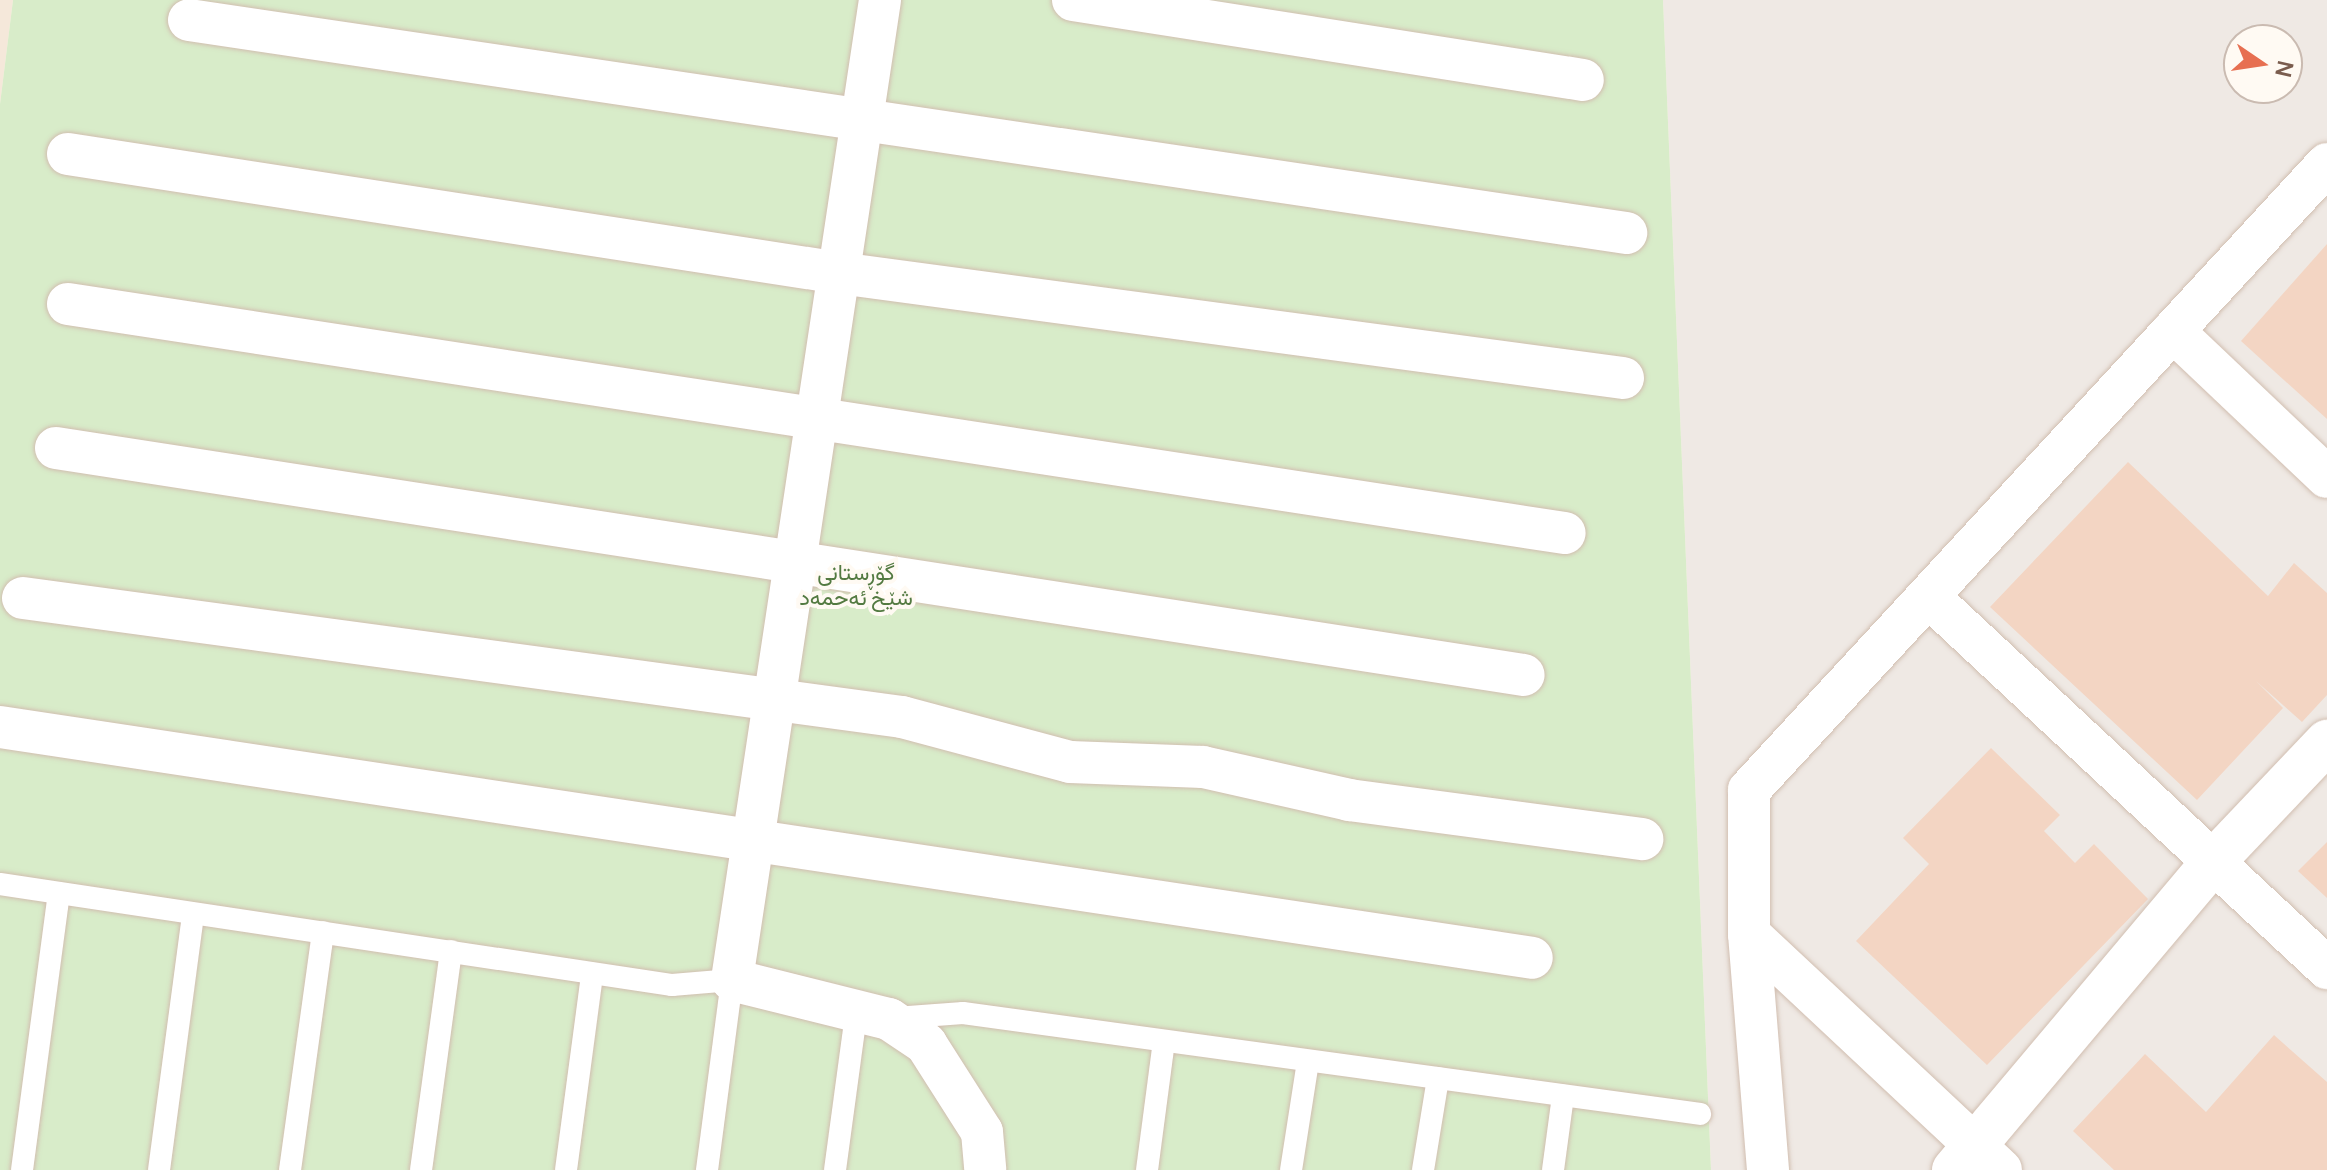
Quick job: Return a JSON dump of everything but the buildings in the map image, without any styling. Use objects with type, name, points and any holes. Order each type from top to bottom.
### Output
[{"type":"street","points":[[880,0],[732,980],[873,1016],[926,1044],[955,1079],[982,1132],[985,1170]]},
{"type":"street","points":[[1073,0],[1583,80]]},
{"type":"street","points":[[189,20],[1626,233]]},
{"type":"street","points":[[68,154],[839,273],[1623,378]]},
{"type":"street","points":[[1768,1170],[1749,934],[1749,790],[2327,164]]},
{"type":"street","points":[[68,304],[818,413],[1565,533]]},
{"type":"street","points":[[2173,331],[2327,477]]},
{"type":"street","points":[[56,448],[1524,675]]},
{"type":"street","points":[[1928,596],[2327,968]]},
{"type":"street","points":[[23,598],[774,704],[902,717],[1070,762],[1203,767],[1349,800],[1642,839]]},
{"type":"street","points":[[0,727],[1532,958]]},
{"type":"street","points":[[1749,934],[1978,1163],[2213,862],[2327,742]]},
{"type":"lane","points":[[0,884],[672,985],[732,980],[707,1170]]},
{"type":"lane","points":[[22,1170],[59,893]]},
{"type":"lane","points":[[159,1170],[193,915]]},
{"type":"lane","points":[[290,1170],[323,932]]},
{"type":"lane","points":[[421,1170],[451,951]]},
{"type":"lane","points":[[566,1170],[592,974]]},
{"type":"lane","points":[[835,1170],[873,1016],[963,1013],[1700,1114]]},
{"type":"lane","points":[[1147,1170],[1164,1041]]},
{"type":"lane","points":[[1291,1170],[1308,1061]]},
{"type":"lane","points":[[1423,1170],[1438,1078]]},
{"type":"lane","points":[[1553,1170],[1563,1096]]},
{"type":"shaded area","points":[[0,0],[13,0],[0,104]]},
{"type":"shaded area","points":[[1663,0],[2327,0],[2327,1170],[1711,1170]]},
{"type":"green space","name":"گۆڕستانی شێخ ئەحمەد","points":[[13,0],[1663,0],[1711,1170],[0,1170],[0,104]]}]
